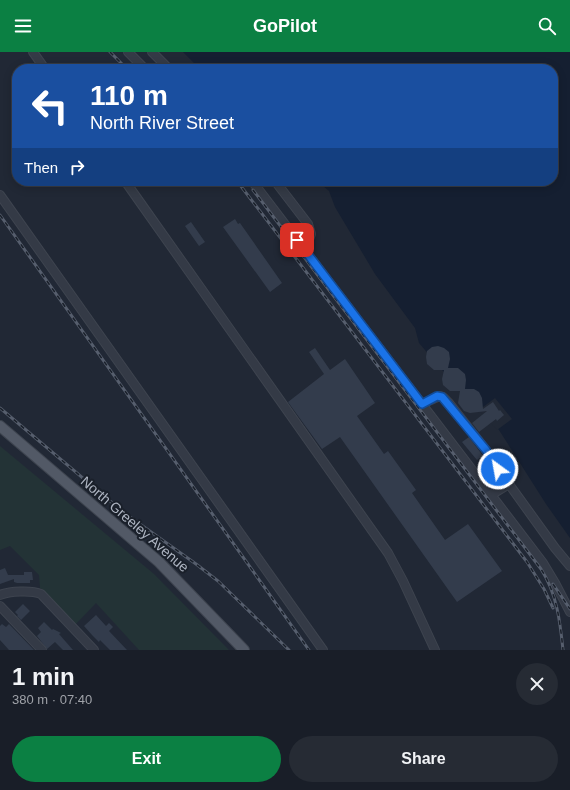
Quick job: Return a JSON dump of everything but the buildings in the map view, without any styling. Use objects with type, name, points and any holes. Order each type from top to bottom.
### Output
[{"type":"main road","name":"North Greeley Avenue","points":[[0,426],[159,562],[244,650]]},
{"type":"street","points":[[33,52],[41,64]]},
{"type":"street","points":[[128,52],[140,64]]},
{"type":"street","points":[[152,52],[164,64]]},
{"type":"street","points":[[129,186],[388,553],[403,581],[435,650]]},
{"type":"street","points":[[256,186],[543,563],[570,612]]},
{"type":"street","points":[[279,186],[308,224],[311,234],[305,250]]},
{"type":"street","points":[[0,195],[323,650]]},
{"type":"street","points":[[422,404],[437,396],[442,397],[486,450],[555,548],[570,566]]},
{"type":"street","points":[[491,495],[509,484]]},
{"type":"street","points":[[0,595],[10,592],[35,592],[41,594],[94,650]]},
{"type":"street","points":[[0,606],[42,650]]},
{"type":"shaded area","points":[[0,446],[154,574],[229,650],[139,650],[96,603],[75,625],[40,588],[39,575],[10,546],[0,550]]},
{"type":"water","points":[[183,52],[570,52],[570,538],[546,504],[499,430],[455,385],[419,343],[415,328],[375,274],[335,207],[329,191],[323,186],[558,186],[558,64],[195,64]]},
{"type":"pier","points":[[495,398],[512,419],[497,430],[479,410]]},
{"type":"railway","points":[[110,52],[122,64]]},
{"type":"railway","points":[[241,186],[527,562],[544,589],[553,608]]},
{"type":"railway","points":[[253,190],[541,569],[551,588],[557,608],[563,650]]},
{"type":"railway","points":[[0,215],[309,650]]},
{"type":"railway","points":[[0,408],[123,512],[218,581],[289,650]]},
{"type":"railway","points":[[553,584],[570,609]]},
{"type":"route","points":[[297,240],[422,404],[437,396],[442,397],[486,450],[498,469]]}]
